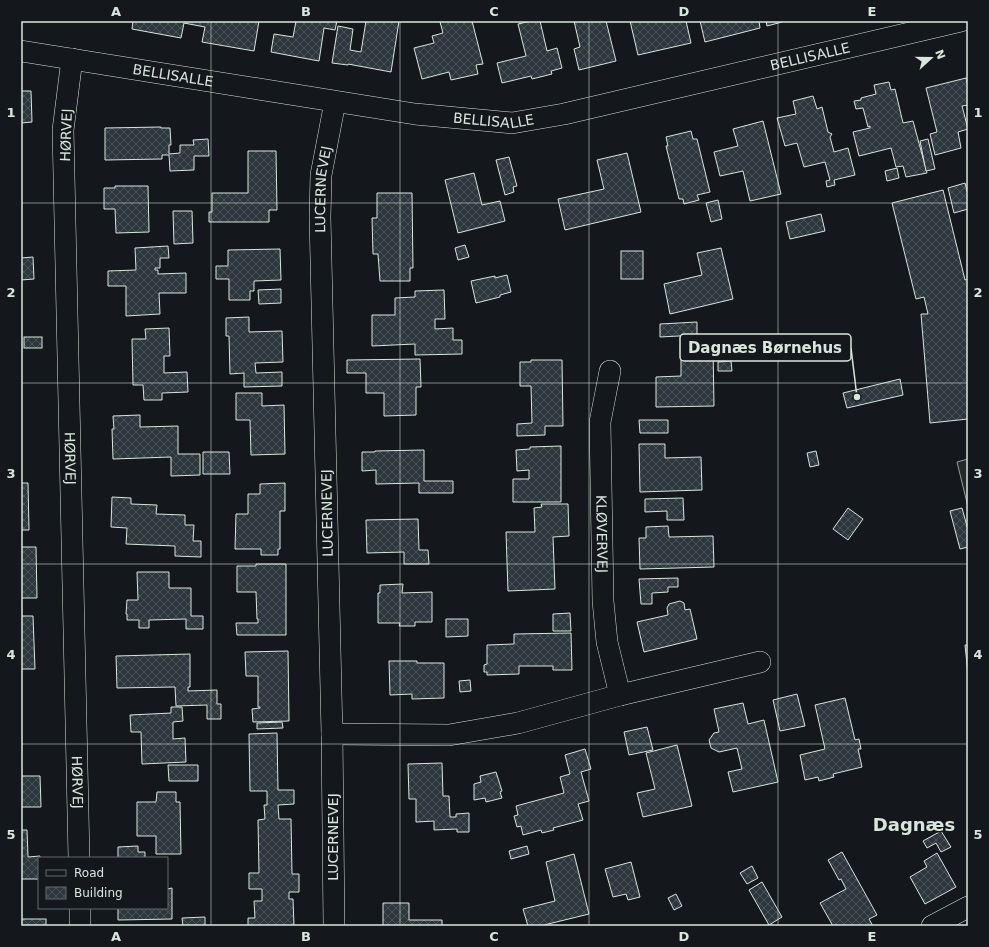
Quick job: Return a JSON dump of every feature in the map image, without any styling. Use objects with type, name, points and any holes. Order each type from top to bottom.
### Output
[{"type":"street","name":"BELLISALLE","points":[[21,51],[415,114],[512,123],[564,114],[961,21]]},
{"type":"street","name":"HØRVEJ","points":[[72,59],[63,130],[79,857]]},
{"type":"street","name":"LUCERNEVEJ","points":[[334,926],[332,734],[320,217],[321,175],[335,102]]},
{"type":"street","name":"KLØVERVEJ","points":[[610,372],[600,422],[604,601],[606,642],[620,695]]},
{"type":"street","points":[[332,734],[449,735],[518,723],[620,695],[760,662]]},
{"type":"street","points":[[932,926],[968,907]]},
{"type":"street","points":[[80,909],[80,926]]},
{"type":"shaded area","points":[[968,459],[968,507],[957,462]]},
{"type":"building","points":[[133,21],[259,21],[254,51],[202,42],[205,27],[184,23],[181,38],[132,29]]},
{"type":"building","points":[[296,21],[337,21],[335,30],[324,28],[319,61],[271,52],[274,34],[293,37]]},
{"type":"building","points":[[366,21],[399,21],[391,72],[348,64],[332,63],[338,26],[353,29],[350,50],[361,52]]},
{"type":"building","points":[[472,21],[483,64],[476,65],[478,74],[451,80],[449,72],[422,79],[414,48],[434,43],[432,36],[443,33],[440,22]]},
{"type":"building","points":[[531,21],[540,21],[547,51],[557,48],[562,68],[551,71],[552,74],[532,79],[531,76],[502,83],[497,63],[526,56],[518,24]]},
{"type":"building","points":[[574,21],[606,21],[616,61],[579,70],[574,49],[580,47]]},
{"type":"building","points":[[630,21],[686,21],[691,43],[638,55]]},
{"type":"building","points":[[700,21],[759,21],[760,28],[705,42]]},
{"type":"building","points":[[766,21],[782,21],[782,22],[767,26]]},
{"type":"building","points":[[966,78],[968,86],[968,105],[962,106],[968,129],[958,132],[961,148],[935,155],[930,134],[937,132],[926,88]]},
{"type":"building","points":[[889,82],[891,90],[895,89],[903,123],[913,121],[927,173],[906,177],[903,166],[896,167],[891,148],[859,156],[853,132],[870,128],[870,126],[868,127],[863,108],[856,109],[854,101],[876,94],[874,85]]},
{"type":"building","points":[[21,91],[31,91],[32,122],[21,123]]},
{"type":"building","points":[[813,96],[817,109],[822,107],[828,132],[832,134],[830,137],[834,152],[848,148],[855,175],[834,180],[835,185],[827,187],[826,181],[830,180],[825,162],[804,167],[797,143],[785,146],[777,118],[796,114],[793,101]]},
{"type":"building","points":[[763,121],[781,194],[750,201],[743,171],[720,176],[714,152],[738,146],[733,129]]},
{"type":"building","points":[[105,128],[170,128],[171,145],[169,145],[169,154],[180,153],[180,145],[194,145],[193,140],[208,139],[209,156],[194,156],[194,170],[170,171],[169,155],[162,155],[162,159],[105,160]]},
{"type":"building","points":[[691,131],[693,139],[697,139],[710,192],[697,195],[699,200],[684,204],[683,199],[679,199],[666,146],[668,146],[666,137]]},
{"type":"building","points":[[928,139],[935,169],[926,171],[920,141]]},
{"type":"building","points":[[248,151],[276,151],[277,210],[269,210],[269,222],[209,222],[209,212],[212,212],[212,193],[248,193]]},
{"type":"building","points":[[627,153],[641,212],[565,230],[558,199],[604,189],[597,160]]},
{"type":"building","points":[[509,157],[517,186],[513,187],[514,192],[505,195],[496,160]]},
{"type":"building","points":[[897,168],[899,178],[887,181],[885,171]]},
{"type":"building","points":[[474,173],[482,205],[500,201],[505,221],[458,233],[445,180]]},
{"type":"building","points":[[965,183],[968,195],[968,209],[954,213],[948,188]]},
{"type":"building","points":[[115,186],[148,186],[149,232],[116,233],[115,209],[104,209],[104,188],[115,188]]},
{"type":"building","points":[[943,190],[965,280],[968,279],[968,419],[930,423],[921,314],[928,314],[924,297],[916,299],[892,203]]},
{"type":"building","points":[[377,193],[412,193],[413,268],[410,268],[410,281],[380,281],[378,254],[373,254],[372,218],[377,218]]},
{"type":"building","points":[[718,200],[722,219],[711,222],[706,203]]},
{"type":"building","points":[[173,211],[192,211],[193,243],[174,244]]},
{"type":"building","points":[[821,214],[825,231],[790,239],[786,222]]},
{"type":"building","points":[[465,245],[469,257],[458,260],[455,248]]},
{"type":"building","points":[[168,246],[169,258],[160,258],[160,268],[155,268],[155,270],[158,270],[158,274],[186,273],[186,293],[159,293],[160,314],[126,316],[126,286],[108,286],[108,271],[136,270],[135,248]]},
{"type":"building","points":[[721,248],[733,299],[670,314],[664,284],[702,275],[697,253]]},
{"type":"building","points":[[280,249],[281,280],[254,281],[254,291],[250,291],[250,300],[229,300],[229,279],[216,279],[216,266],[228,266],[228,250]]},
{"type":"building","points":[[621,251],[643,251],[643,279],[621,279]]},
{"type":"building","points":[[33,257],[34,279],[21,280],[21,258]]},
{"type":"building","points":[[507,275],[511,292],[500,295],[500,297],[476,303],[471,281]]},
{"type":"building","points":[[281,289],[281,303],[259,304],[258,290]]},
{"type":"building","points":[[444,290],[445,319],[435,319],[435,329],[453,328],[453,340],[462,340],[462,354],[415,355],[415,344],[372,346],[372,315],[395,315],[395,298],[415,297],[415,291]]},
{"type":"building","points":[[249,317],[249,332],[282,331],[283,362],[255,363],[256,373],[282,372],[282,386],[244,387],[244,373],[230,374],[229,336],[226,336],[226,318]]},
{"type":"building","points":[[697,322],[697,335],[660,337],[660,324]]},
{"type":"building","points":[[169,328],[170,356],[164,356],[164,373],[187,372],[188,392],[162,393],[162,400],[144,400],[143,385],[133,385],[132,339],[146,339],[145,329]]},
{"type":"building","points":[[24,337],[42,337],[42,348],[24,348]]},
{"type":"building","points":[[713,348],[714,406],[656,407],[656,377],[681,376],[681,349]]},
{"type":"building","points":[[420,359],[421,387],[416,387],[416,415],[384,416],[384,393],[366,393],[366,373],[347,373],[347,360]]},
{"type":"building","points":[[531,360],[562,360],[563,426],[545,426],[545,435],[517,436],[517,424],[532,423],[531,386],[520,386],[520,362],[531,362]]},
{"type":"building","points":[[731,361],[732,371],[718,371],[718,362]]},
{"type":"building","points":[[900,379],[903,395],[847,408],[843,393]]},
{"type":"building","points":[[236,393],[262,393],[262,406],[284,405],[285,454],[251,455],[250,420],[236,420]]},
{"type":"building","points":[[140,415],[140,427],[178,426],[178,454],[200,454],[200,475],[171,476],[171,457],[113,459],[113,416]]},
{"type":"building","points":[[639,420],[668,420],[668,433],[640,433]]},
{"type":"building","points":[[639,444],[665,444],[665,458],[701,457],[702,490],[640,492]]},
{"type":"building","points":[[561,446],[561,502],[513,502],[513,479],[529,479],[529,470],[517,471],[516,450],[530,449],[530,447]]},
{"type":"building","points":[[424,450],[424,481],[453,481],[453,493],[419,493],[419,483],[376,484],[376,470],[362,471],[362,452]]},
{"type":"building","points":[[816,451],[819,465],[810,467],[807,453]]},
{"type":"building","points":[[203,452],[229,452],[230,474],[203,474]]},
{"type":"building","points":[[21,483],[28,483],[29,530],[21,530]]},
{"type":"building","points":[[285,483],[285,511],[280,511],[280,549],[278,549],[278,555],[261,555],[261,549],[235,549],[236,514],[248,514],[248,494],[260,494],[260,484]]},
{"type":"building","points":[[112,497],[131,498],[131,504],[157,505],[156,514],[185,515],[185,525],[194,525],[193,541],[201,541],[201,557],[175,556],[175,546],[126,544],[127,528],[111,527]]},
{"type":"building","points":[[683,498],[684,520],[667,520],[667,511],[645,512],[645,499]]},
{"type":"building","points":[[541,504],[568,504],[569,536],[553,537],[555,589],[508,591],[506,532],[535,532],[534,508],[542,507]]},
{"type":"building","points":[[848,508],[863,519],[848,540],[833,529]]},
{"type":"building","points":[[962,508],[968,530],[968,547],[960,549],[950,511]]},
{"type":"building","points":[[418,519],[419,550],[428,550],[429,564],[404,564],[404,552],[367,553],[366,520]]},
{"type":"building","points":[[668,526],[669,537],[713,536],[714,567],[640,569],[639,538],[646,538],[646,527]]},
{"type":"building","points":[[21,547],[36,547],[37,598],[21,598]]},
{"type":"building","points":[[256,564],[286,564],[286,635],[237,635],[236,623],[258,623],[258,619],[256,592],[237,592],[237,566],[256,566]]},
{"type":"building","points":[[137,572],[169,572],[169,588],[191,588],[191,616],[203,616],[203,629],[186,629],[186,619],[149,620],[149,628],[139,628],[139,620],[127,620],[127,600],[138,600]]},
{"type":"building","points":[[678,578],[678,587],[668,587],[668,592],[652,593],[652,604],[641,604],[639,579]]},
{"type":"building","points":[[403,584],[402,593],[432,592],[432,622],[415,622],[415,626],[399,626],[400,623],[378,623],[378,593],[380,593],[380,585]]},
{"type":"building","points":[[680,601],[684,603],[685,610],[690,609],[697,639],[644,652],[637,622],[668,615],[667,608],[669,604]]},
{"type":"building","points":[[570,613],[571,631],[553,631],[553,614]]},
{"type":"building","points":[[21,616],[33,616],[35,669],[21,669]]},
{"type":"building","points":[[446,619],[468,619],[468,636],[446,637]]},
{"type":"building","points":[[571,633],[572,670],[553,670],[553,666],[519,666],[519,674],[487,675],[487,672],[484,672],[484,665],[487,664],[487,645],[514,644],[514,634]]},
{"type":"building","points":[[965,645],[968,645],[968,674]]},
{"type":"building","points":[[288,651],[289,721],[253,722],[252,709],[260,708],[258,707],[258,676],[246,676],[245,652]]},
{"type":"building","points":[[190,654],[190,687],[188,687],[188,691],[217,690],[217,704],[221,704],[221,719],[207,719],[207,705],[176,706],[175,687],[117,688],[116,656]]},
{"type":"building","points":[[389,661],[444,663],[444,698],[412,699],[412,694],[390,695]]},
{"type":"building","points":[[470,680],[471,691],[460,692],[459,681]]},
{"type":"building","points":[[797,694],[805,726],[780,731],[773,700]]},
{"type":"building","points":[[845,698],[855,740],[859,739],[861,749],[858,749],[862,767],[833,774],[834,777],[819,781],[818,777],[805,780],[800,755],[825,749],[815,705]]},
{"type":"building","points":[[743,703],[748,724],[764,720],[778,782],[733,792],[728,772],[742,769],[737,748],[719,752],[711,748],[709,740],[714,733],[719,732],[714,709]]},
{"type":"building","points":[[171,707],[182,707],[183,721],[173,722],[173,739],[185,738],[186,762],[142,764],[141,732],[131,732],[130,715],[171,713]]},
{"type":"building","points":[[282,722],[283,728],[257,729],[257,723]]},
{"type":"building","points":[[647,727],[653,750],[629,755],[624,732]]},
{"type":"building","points":[[277,733],[278,790],[294,790],[294,804],[278,805],[279,819],[291,819],[292,874],[299,874],[299,892],[289,892],[289,899],[293,899],[294,926],[248,926],[248,918],[255,918],[254,901],[262,901],[262,889],[249,889],[249,873],[259,873],[258,820],[265,819],[264,805],[267,805],[267,791],[250,791],[249,734]]},
{"type":"building","points":[[677,745],[692,806],[643,817],[637,793],[655,789],[646,753]]},
{"type":"building","points":[[585,749],[591,769],[581,772],[589,801],[578,804],[583,820],[553,828],[554,830],[542,833],[541,830],[523,835],[521,826],[517,827],[514,816],[518,815],[516,806],[564,793],[560,777],[570,774],[565,755]]},
{"type":"building","points":[[442,763],[443,796],[449,796],[450,817],[456,817],[456,814],[469,813],[469,832],[457,832],[457,829],[434,830],[434,821],[416,822],[416,799],[409,799],[408,764]]},
{"type":"building","points":[[168,765],[198,765],[198,781],[169,781]]},
{"type":"building","points":[[496,772],[502,791],[500,792],[502,798],[486,802],[485,798],[474,800],[474,784],[481,782],[480,776]]},
{"type":"building","points":[[21,776],[40,776],[41,807],[21,807]]},
{"type":"building","points":[[157,792],[176,792],[176,802],[180,802],[181,854],[156,854],[156,836],[137,836],[137,802],[156,802]]},
{"type":"building","points":[[21,830],[27,830],[28,857],[40,856],[38,857],[38,879],[21,879]]},
{"type":"building","points":[[941,831],[951,847],[941,852],[936,843],[927,848],[923,841]]},
{"type":"building","points":[[138,846],[138,852],[145,852],[145,857],[118,857],[118,847]]},
{"type":"building","points":[[527,846],[529,854],[511,859],[509,851]]},
{"type":"building","points":[[842,852],[877,915],[869,919],[873,926],[833,926],[820,903],[846,889],[841,879],[839,880],[828,860]]},
{"type":"building","points":[[937,853],[956,887],[925,904],[910,877],[927,867],[924,861]]},
{"type":"building","points":[[574,854],[589,914],[540,926],[528,926],[523,909],[555,901],[546,862]]},
{"type":"building","points":[[631,862],[640,897],[628,900],[626,894],[613,897],[605,869]]},
{"type":"building","points":[[752,866],[758,878],[747,884],[740,873]]},
{"type":"building","points":[[762,882],[782,917],[769,925],[749,890]]},
{"type":"building","points":[[172,888],[172,919],[118,920],[118,909],[168,909],[168,889]]},
{"type":"building","points":[[676,894],[682,906],[674,910],[668,898]]},
{"type":"building","points":[[383,903],[409,903],[409,920],[442,920],[442,926],[383,926]]},
{"type":"building","points":[[205,917],[205,926],[183,926],[182,918]]},
{"type":"building","points":[[21,919],[46,919],[46,926],[21,926]]},
{"type":"place","name":"Dagnæs Børnehus","points":[[857,397]]},
{"type":"district","name":"Dagnæs","points":[[914,825]]}]
